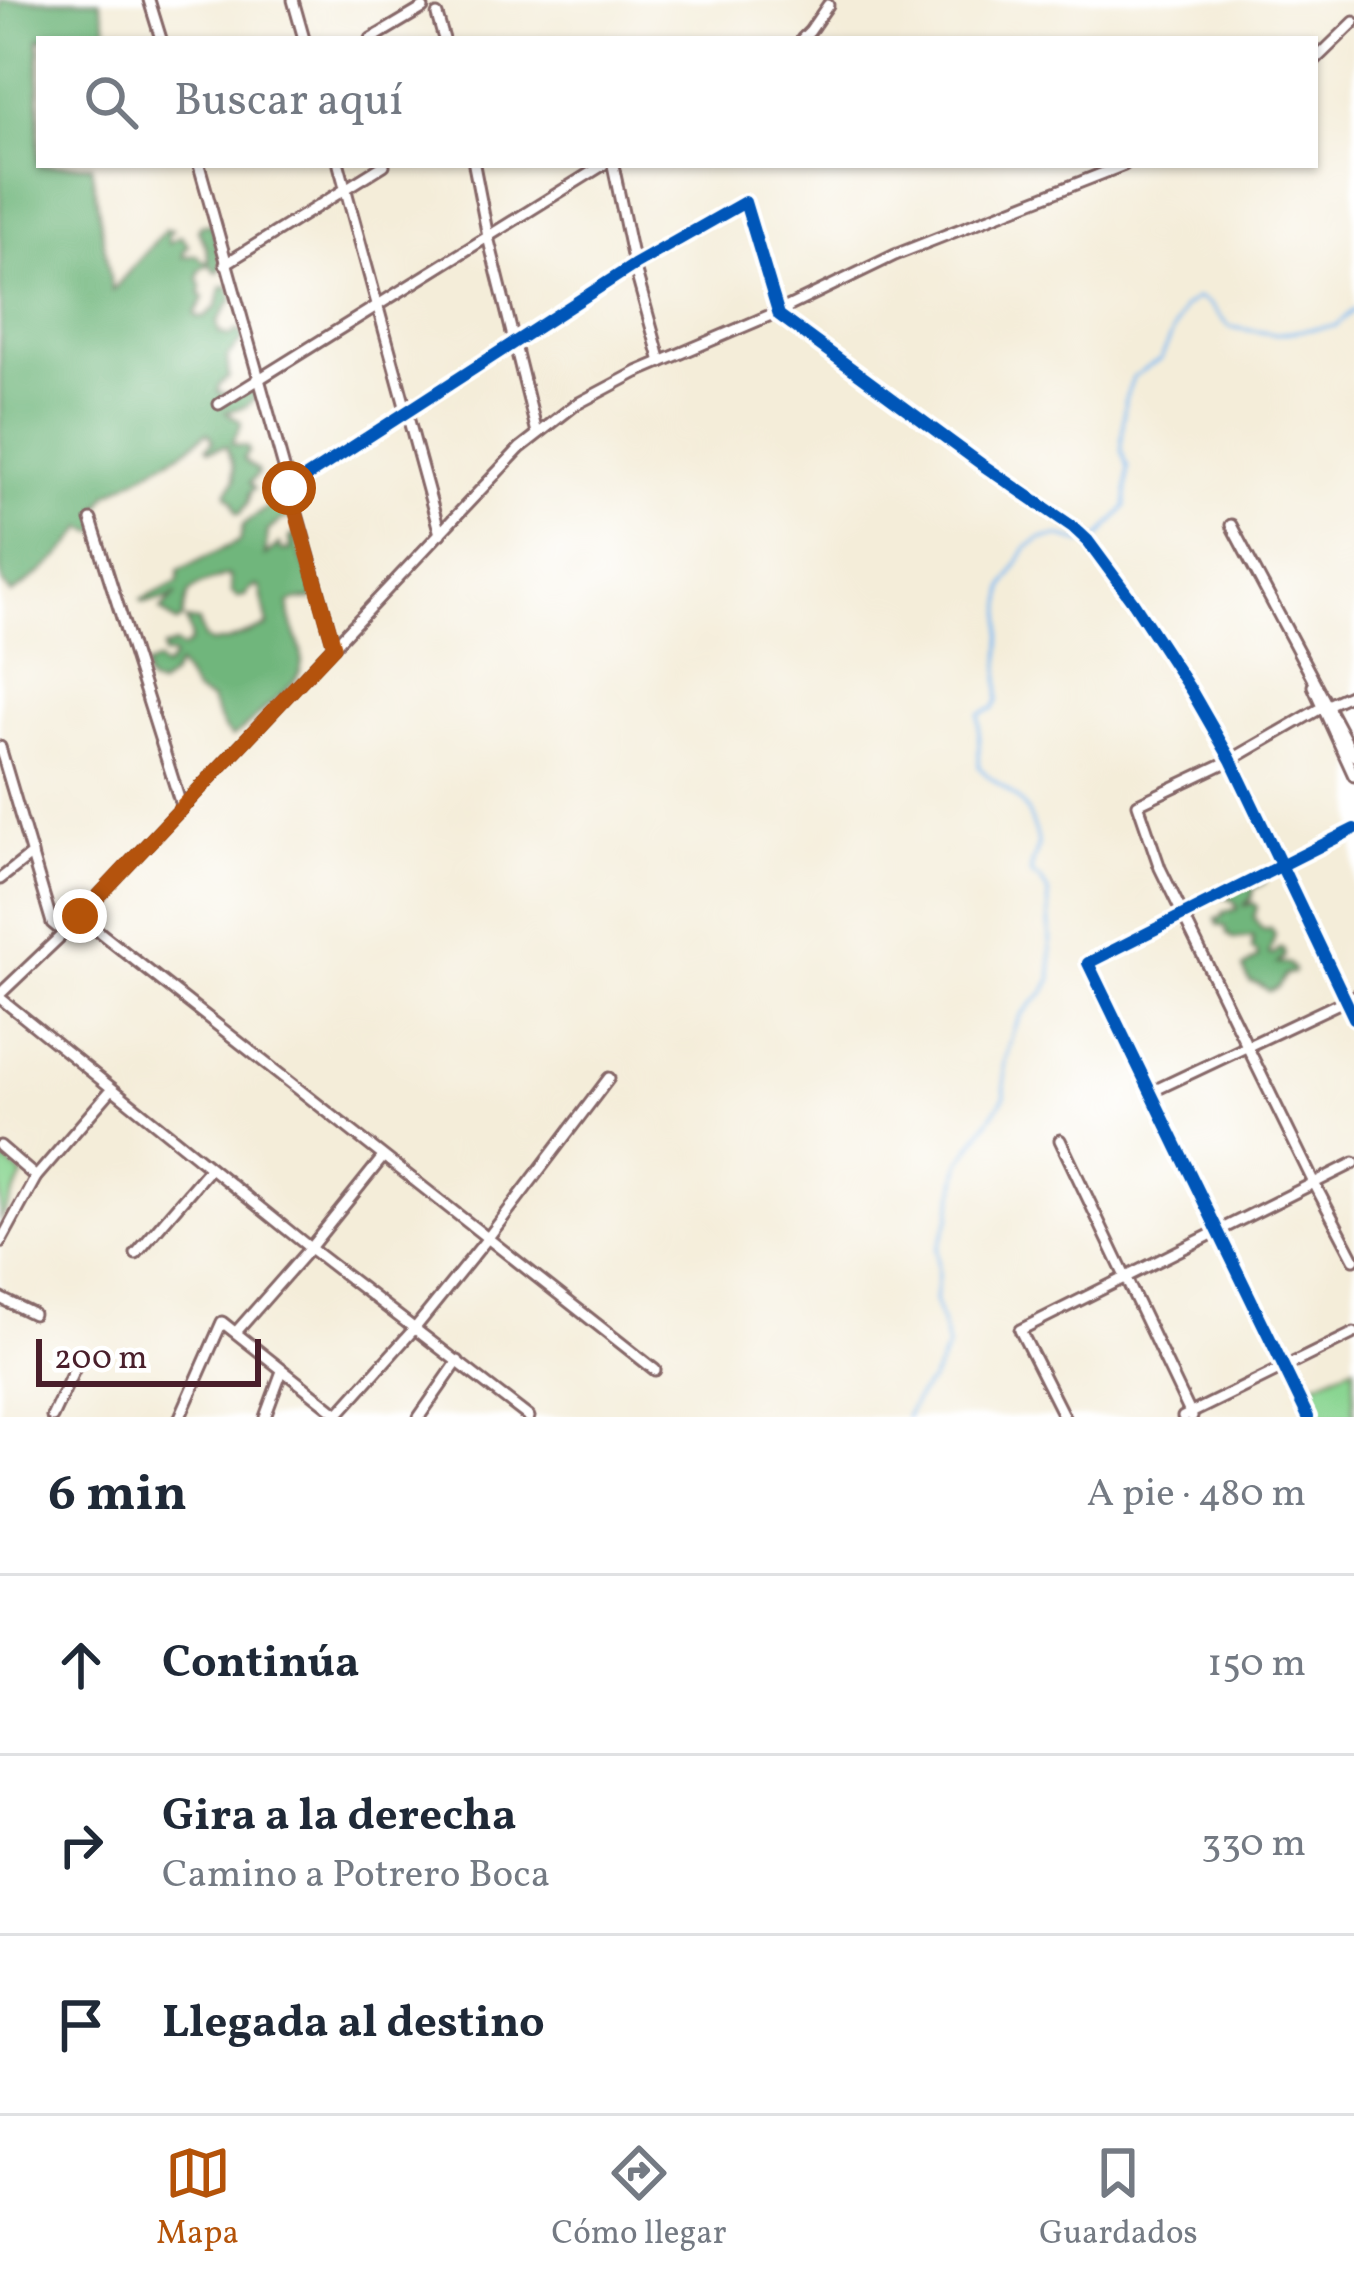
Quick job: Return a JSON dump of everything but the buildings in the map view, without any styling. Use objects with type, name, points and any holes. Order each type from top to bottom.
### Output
[{"type":"street","points":[[149,0],[160,36]]},
{"type":"street","points":[[293,0],[303,36]]},
{"type":"street","points":[[805,36],[828,5]]},
{"type":"street","points":[[375,36],[423,8]]},
{"type":"street","points":[[437,15],[443,36]]},
{"type":"street","points":[[1318,56],[1354,22]]},
{"type":"street","points":[[200,168],[334,646]]},
{"type":"street","points":[[340,168],[440,534]]},
{"type":"street","points":[[225,264],[380,168]]},
{"type":"street","points":[[475,168],[537,433]]},
{"type":"street","points":[[219,404],[598,168]]},
{"type":"street","points":[[614,168],[661,362]]},
{"type":"street","points":[[529,1417],[310,1248],[0,996],[537,433],[575,405],[661,362],[895,255],[1116,168]]},
{"type":"street","points":[[289,488],[514,340],[746,202],[778,312],[1073,527],[1089,545],[1168,655],[1231,760],[1350,998],[1354,1018]]},
{"type":"street","points":[[91,520],[182,808]]},
{"type":"street","points":[[1231,525],[1354,756]]},
{"type":"street","points":[[1354,693],[1138,804],[1160,868],[1354,1258]]},
{"type":"street","points":[[1325,706],[1354,776]]},
{"type":"street","points":[[0,750],[52,923],[64,933]]},
{"type":"street","points":[[1308,1417],[1088,963],[1354,829]]},
{"type":"street","points":[[0,879],[32,854]]},
{"type":"street","points":[[80,916],[656,1370]]},
{"type":"street","points":[[1151,1092],[1350,998]]},
{"type":"street","points":[[180,1417],[223,1322],[340,1415],[487,1239],[609,1078]]},
{"type":"street","points":[[0,1243],[36,1177],[112,1089]]},
{"type":"street","points":[[1060,1140],[1188,1416],[1354,1333]]},
{"type":"street","points":[[0,1146],[36,1177]]},
{"type":"street","points":[[236,1332],[383,1156]]},
{"type":"street","points":[[1064,1417],[1020,1330],[1354,1163]]},
{"type":"street","points":[[136,1254],[210,1168]]},
{"type":"street","points":[[0,1298],[33,1314]]},
{"type":"street","points":[[52,1417],[80,1357]]},
{"type":"street","points":[[419,1417],[458,1361]]},
{"type":"street","points":[[265,1417],[282,1371]]},
{"type":"green space","points":[[0,0],[100,0],[108,36],[36,36],[36,168],[92,168],[112,291],[166,229],[172,230],[169,243],[181,236],[189,246],[183,257],[197,255],[209,261],[198,230],[212,224],[221,268],[217,273],[209,264],[200,270],[204,298],[195,314],[204,318],[217,306],[221,288],[228,286],[233,298],[217,322],[219,333],[230,336],[237,330],[243,339],[227,357],[229,377],[219,384],[218,392],[236,396],[254,388],[258,395],[247,406],[226,412],[241,425],[232,444],[247,447],[245,461],[258,474],[250,483],[254,489],[248,503],[237,513],[227,495],[235,480],[233,464],[226,446],[209,450],[213,441],[206,433],[108,494],[99,508],[102,528],[91,531],[84,527],[60,556],[12,594],[3,584]]},
{"type":"green space","points":[[282,488],[291,517],[268,531],[265,556],[279,544],[281,550],[291,550],[290,538],[295,533],[314,587],[313,599],[289,604],[301,668],[288,688],[232,737],[210,700],[195,692],[178,665],[159,686],[146,678],[146,666],[157,661],[166,667],[173,658],[163,655],[163,648],[175,644],[182,649],[190,643],[186,620],[199,622],[211,643],[268,626],[260,588],[238,598],[227,575],[200,585],[190,592],[182,619],[176,623],[161,610],[177,593],[167,599],[141,600],[178,582],[179,570],[240,541],[243,525],[276,501]]},
{"type":"green space","points":[[1264,879],[1243,906],[1253,903],[1257,907],[1254,917],[1260,927],[1271,928],[1275,935],[1269,954],[1281,948],[1284,957],[1278,963],[1293,969],[1269,991],[1250,982],[1243,968],[1258,958],[1252,950],[1253,937],[1234,939],[1216,919],[1237,909],[1235,902],[1224,897]]},
{"type":"green space","points":[[0,1156],[23,1176],[0,1222]]},
{"type":"green space","points":[[1354,1365],[1354,1417],[1318,1417],[1305,1388]]},
{"type":"waterway","points":[[1093,541],[1126,506],[1128,467],[1122,438],[1125,399],[1133,377],[1161,359],[1184,307],[1197,298],[1230,327],[1274,334],[1335,326],[1354,310]]},
{"type":"waterway","points":[[906,1417],[948,1347],[935,1300],[937,1249],[950,1218],[960,1163],[1005,1096],[1004,1066],[1013,1031],[1052,978],[1048,892],[1031,874],[1038,845],[1034,827],[1017,798],[979,767],[979,714],[998,701],[1004,588],[1026,548],[1042,538],[1059,536],[1084,543]]},
{"type":"cycle path","points":[[289,488],[634,265],[745,202],[779,315],[1088,541],[1192,692],[1231,760],[1354,1018]]},
{"type":"cycle path","points":[[1308,1417],[1088,963],[1354,829]]},
{"type":"route","points":[[80,916],[334,646],[289,488]]}]
